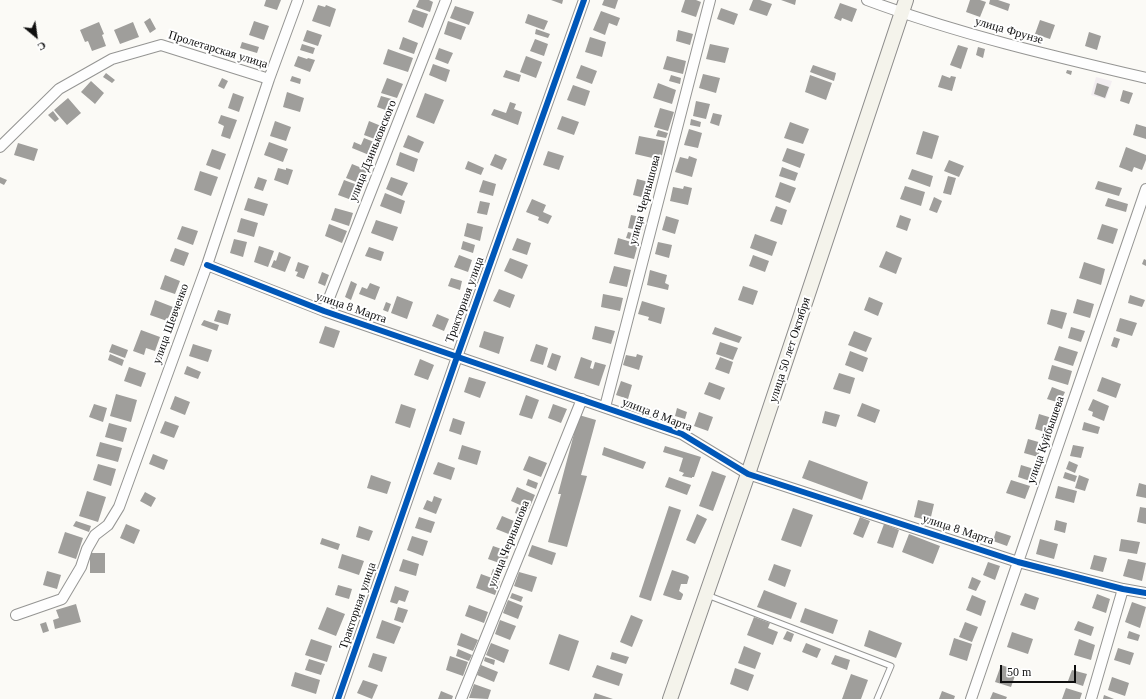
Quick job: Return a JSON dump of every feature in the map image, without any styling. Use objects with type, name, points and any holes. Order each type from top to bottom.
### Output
[{"type":"main road","name":"улица 50 лет Октября","points":[[670,699],[748,474],[904,6]]},
{"type":"street","name":"улица Шевченко","points":[[16,615],[62,599],[81,567],[87,549],[95,535],[108,525],[119,507],[207,265],[269,79],[298,0]]},
{"type":"street","name":"улица Дзиньковского","points":[[324,311],[446,0]]},
{"type":"street","name":"Тракторная улица","points":[[338,699],[457,356],[584,0]]},
{"type":"street","name":"улица Чернышова","points":[[605,407],[710,0]]},
{"type":"street","name":"улица Фрунзе","points":[[867,0],[904,6],[1042,54],[1146,78]]},
{"type":"street","name":"Пролетарская улица","points":[[0,147],[59,89],[112,59],[161,45],[269,79]]},
{"type":"street","name":"улица Куйбышева","points":[[971,699],[1146,189]]},
{"type":"street","name":"улица 8 Марта","points":[[207,265],[324,311],[682,434],[748,474],[1018,562],[1123,589],[1146,592]]},
{"type":"street","name":"улица Чернышова","points":[[461,699],[582,399]]},
{"type":"street","points":[[1091,699],[1123,589]]},
{"type":"lane","points":[[706,594],[891,666],[877,699]]},
{"type":"shaded area","points":[[1096,77],[1112,81],[1106,99],[1091,95]]},
{"type":"building","points":[[266,0],[281,0],[277,10],[264,6]]},
{"type":"building","points":[[419,0],[429,0],[433,2],[430,12],[416,7]]},
{"type":"building","points":[[551,0],[563,0],[562,4]]},
{"type":"building","points":[[604,0],[618,0],[615,9],[602,5]]},
{"type":"building","points":[[685,0],[696,0],[701,2],[696,17],[681,12]]},
{"type":"building","points":[[753,0],[760,0],[772,4],[767,16],[749,10]]},
{"type":"building","points":[[781,0],[796,0],[795,5]]},
{"type":"building","points":[[970,0],[980,0],[986,2],[980,17],[966,12]]},
{"type":"building","points":[[990,0],[998,0],[1010,4],[1008,11],[989,4]]},
{"type":"building","points":[[840,3],[857,9],[852,22],[842,18],[841,21],[834,18]]},
{"type":"building","points":[[318,5],[325,7],[326,5],[336,9],[330,27],[312,21]]},
{"type":"building","points":[[455,6],[474,12],[469,25],[450,18]]},
{"type":"building","points":[[721,8],[738,14],[734,25],[717,19]]},
{"type":"building","points":[[413,9],[428,14],[423,28],[408,22]]},
{"type":"building","points":[[601,11],[620,18],[617,26],[609,23],[605,35],[593,30]]},
{"type":"building","points":[[528,14],[548,21],[544,30],[525,23]]},
{"type":"building","points":[[150,18],[156,29],[150,33],[144,22]]},
{"type":"building","points":[[1040,20],[1055,25],[1050,39],[1035,34]]},
{"type":"building","points":[[254,21],[269,26],[264,40],[249,35]]},
{"type":"building","points":[[448,21],[466,27],[461,40],[444,34]]},
{"type":"building","points":[[99,22],[104,34],[102,35],[106,46],[92,51],[88,41],[85,42],[80,30]]},
{"type":"building","points":[[133,22],[139,37],[120,44],[114,30]]},
{"type":"building","points":[[536,29],[550,34],[548,38],[535,34]]},
{"type":"building","points":[[307,30],[322,35],[318,46],[303,41]]},
{"type":"building","points":[[678,30],[693,34],[690,45],[676,41]]},
{"type":"building","points":[[1089,32],[1101,36],[1097,50],[1085,46]]},
{"type":"building","points":[[403,37],[418,43],[414,54],[399,49]]},
{"type":"building","points":[[590,37],[606,42],[602,57],[585,52]]},
{"type":"building","points":[[535,39],[548,44],[544,56],[530,51]]},
{"type":"building","points":[[242,42],[259,47],[257,53],[240,48]]},
{"type":"building","points":[[302,44],[315,48],[313,54],[300,50]]},
{"type":"building","points":[[710,44],[729,48],[725,63],[706,59]]},
{"type":"building","points":[[958,45],[968,48],[961,69],[950,65]]},
{"type":"building","points":[[978,47],[985,49],[983,58],[976,55]]},
{"type":"building","points":[[439,48],[453,53],[448,64],[435,59]]},
{"type":"building","points":[[388,49],[413,58],[408,72],[383,64]]},
{"type":"building","points":[[298,56],[315,60],[310,72],[294,66]]},
{"type":"building","points":[[526,56],[542,62],[536,78],[520,72]]},
{"type":"building","points":[[667,56],[686,61],[683,74],[663,69]]},
{"type":"building","points":[[433,64],[450,70],[446,82],[429,75]]},
{"type":"building","points":[[581,65],[597,71],[592,84],[576,78]]},
{"type":"building","points":[[813,65],[836,73],[834,81],[810,72]]},
{"type":"building","points":[[506,70],[521,75],[519,82],[503,77]]},
{"type":"building","points":[[1067,70],[1072,71],[1071,75],[1066,73]]},
{"type":"building","points":[[106,73],[115,80],[112,83],[103,77]]},
{"type":"building","points":[[703,74],[720,78],[716,93],[699,88]]},
{"type":"building","points":[[671,75],[681,78],[680,84],[669,81]]},
{"type":"building","points":[[810,75],[832,83],[826,100],[805,92]]},
{"type":"building","points":[[942,75],[950,78],[951,76],[956,77],[952,91],[938,87]]},
{"type":"building","points":[[292,76],[301,79],[300,84],[290,81]]},
{"type":"building","points":[[222,78],[228,81],[224,89],[218,86]]},
{"type":"building","points":[[387,78],[403,84],[397,98],[381,93]]},
{"type":"building","points":[[91,81],[104,93],[95,104],[81,92]]},
{"type":"building","points":[[658,83],[676,90],[672,104],[653,98]]},
{"type":"building","points":[[1097,83],[1109,87],[1105,98],[1094,94]]},
{"type":"building","points":[[573,85],[590,91],[585,106],[567,100]]},
{"type":"building","points":[[1123,90],[1133,93],[1129,104],[1120,101]]},
{"type":"building","points":[[287,92],[304,98],[300,112],[283,107]]},
{"type":"building","points":[[233,93],[244,97],[239,112],[228,108]]},
{"type":"building","points":[[425,93],[444,100],[434,124],[416,117]]},
{"type":"building","points":[[381,96],[395,100],[391,112],[377,107]]},
{"type":"building","points":[[68,98],[81,113],[67,125],[54,110]]},
{"type":"building","points":[[696,101],[710,104],[706,119],[693,116]]},
{"type":"building","points":[[510,102],[516,104],[514,109],[522,112],[518,125],[491,115],[494,109],[506,113]]},
{"type":"building","points":[[660,108],[674,112],[668,131],[654,127]]},
{"type":"building","points":[[53,111],[59,119],[55,122],[48,115]]},
{"type":"building","points":[[713,113],[722,115],[719,126],[710,123]]},
{"type":"building","points":[[221,115],[237,120],[230,139],[221,136],[224,126],[218,123]]},
{"type":"building","points":[[562,116],[579,122],[574,135],[557,129]]},
{"type":"building","points":[[691,119],[701,122],[700,127],[690,125]]},
{"type":"building","points":[[275,121],[291,127],[286,141],[270,136]]},
{"type":"building","points":[[369,121],[386,128],[380,141],[364,135]]},
{"type":"building","points":[[790,122],[809,129],[803,144],[784,138]]},
{"type":"building","points":[[1136,124],[1146,127],[1146,139],[1133,135]]},
{"type":"building","points":[[689,129],[702,133],[698,148],[684,145]]},
{"type":"building","points":[[658,130],[668,133],[666,138],[656,136]]},
{"type":"building","points":[[923,131],[939,136],[932,159],[916,154]]},
{"type":"building","points":[[408,135],[424,142],[419,153],[403,147]]},
{"type":"building","points":[[639,136],[665,141],[661,160],[635,154]]},
{"type":"building","points":[[364,138],[379,144],[374,157],[352,148],[354,142],[361,145]]},
{"type":"building","points":[[269,142],[288,149],[283,162],[264,155]]},
{"type":"building","points":[[18,143],[38,149],[34,161],[14,155]]},
{"type":"building","points":[[1126,147],[1146,155],[1146,160],[1142,170],[1134,167],[1132,172],[1119,167]]},
{"type":"building","points":[[787,148],[805,154],[800,168],[782,161]]},
{"type":"building","points":[[212,149],[226,154],[220,170],[206,165]]},
{"type":"building","points":[[548,151],[564,156],[559,170],[543,165]]},
{"type":"building","points":[[400,152],[418,159],[414,172],[396,165]]},
{"type":"building","points":[[495,154],[507,159],[502,170],[490,165]]},
{"type":"building","points":[[689,156],[697,159],[692,177],[675,172],[680,157],[688,159]]},
{"type":"building","points":[[949,160],[964,166],[959,177],[944,171]]},
{"type":"building","points":[[468,161],[484,168],[481,175],[465,169]]},
{"type":"building","points":[[352,164],[369,171],[364,185],[346,178]]},
{"type":"building","points":[[782,167],[798,173],[795,181],[779,176]]},
{"type":"building","points":[[278,168],[293,170],[288,185],[274,180]]},
{"type":"building","points":[[912,169],[933,176],[930,187],[908,179]]},
{"type":"building","points":[[200,171],[218,177],[211,196],[194,190]]},
{"type":"building","points":[[948,176],[956,178],[951,195],[943,193]]},
{"type":"building","points":[[0,177],[7,180],[4,185],[0,183]]},
{"type":"building","points":[[258,177],[267,180],[263,191],[254,188]]},
{"type":"building","points":[[391,177],[408,183],[402,196],[386,189]]},
{"type":"building","points":[[637,179],[653,183],[649,199],[633,195]]},
{"type":"building","points":[[344,180],[363,187],[357,202],[338,195]]},
{"type":"building","points":[[483,180],[496,184],[493,196],[479,192]]},
{"type":"building","points":[[1098,181],[1122,188],[1119,196],[1095,189]]},
{"type":"building","points":[[780,182],[796,188],[790,203],[775,197]]},
{"type":"building","points":[[684,186],[692,188],[688,205],[670,201],[673,187],[683,189]]},
{"type":"building","points":[[905,186],[925,192],[921,206],[900,199]]},
{"type":"building","points":[[385,193],[405,201],[401,214],[380,206]]},
{"type":"building","points":[[934,197],[942,201],[937,213],[929,210]]},
{"type":"building","points":[[248,198],[268,204],[264,216],[244,210]]},
{"type":"building","points":[[1108,198],[1128,204],[1126,212],[1105,206]]},
{"type":"building","points":[[532,199],[546,205],[543,212],[552,216],[548,224],[538,220],[539,217],[526,212]]},
{"type":"building","points":[[480,201],[490,203],[487,215],[477,213]]},
{"type":"building","points":[[637,204],[648,207],[646,212],[636,209]]},
{"type":"building","points":[[776,206],[787,210],[782,225],[770,221]]},
{"type":"building","points":[[335,208],[353,213],[349,226],[331,220]]},
{"type":"building","points":[[631,215],[645,218],[642,231],[628,228]]},
{"type":"building","points":[[900,215],[911,219],[907,231],[896,227]]},
{"type":"building","points":[[666,216],[679,220],[675,234],[662,230]]},
{"type":"building","points":[[241,218],[258,223],[254,237],[237,232]]},
{"type":"building","points":[[376,220],[398,227],[393,241],[371,233]]},
{"type":"building","points":[[467,223],[483,227],[480,241],[464,236]]},
{"type":"building","points":[[329,224],[347,231],[342,243],[325,236]]},
{"type":"building","points":[[1102,224],[1118,229],[1113,244],[1097,239]]},
{"type":"building","points":[[182,226],[198,231],[193,245],[177,239]]},
{"type":"building","points":[[628,232],[640,235],[639,241],[626,238]]},
{"type":"building","points":[[755,234],[777,242],[772,256],[750,248]]},
{"type":"building","points":[[517,238],[531,243],[527,255],[512,250]]},
{"type":"building","points":[[618,238],[638,244],[634,259],[614,254]]},
{"type":"building","points":[[234,239],[247,242],[243,257],[230,253]]},
{"type":"building","points":[[463,241],[475,245],[473,253],[461,249]]},
{"type":"building","points":[[658,242],[672,245],[669,258],[655,254]]},
{"type":"building","points":[[259,246],[274,251],[268,267],[254,262]]},
{"type":"building","points":[[369,247],[384,252],[381,261],[365,256]]},
{"type":"building","points":[[175,248],[189,253],[184,266],[170,261]]},
{"type":"building","points":[[886,251],[902,258],[896,274],[879,267]]},
{"type":"building","points":[[279,252],[291,257],[285,272],[271,267],[274,260],[276,261]]},
{"type":"building","points":[[459,255],[472,260],[468,272],[454,267]]},
{"type":"building","points":[[753,255],[769,261],[765,272],[749,266]]},
{"type":"building","points":[[510,258],[528,265],[522,279],[504,271]]},
{"type":"building","points":[[1144,259],[1146,260],[1146,266],[1142,264]]},
{"type":"building","points":[[298,262],[309,266],[304,279],[296,276],[298,272],[295,271]]},
{"type":"building","points":[[1084,262],[1105,269],[1101,285],[1079,278]]},
{"type":"building","points":[[614,266],[631,270],[627,287],[609,283]]},
{"type":"building","points":[[650,270],[667,275],[665,283],[669,285],[668,290],[647,285]]},
{"type":"building","points":[[322,272],[329,275],[325,286],[318,283]]},
{"type":"building","points":[[165,275],[180,281],[175,294],[160,289]]},
{"type":"building","points":[[451,278],[462,281],[460,290],[448,286]]},
{"type":"building","points":[[351,281],[357,284],[351,300],[345,297]]},
{"type":"building","points":[[370,283],[380,287],[375,300],[359,294],[362,287],[367,289]]},
{"type":"building","points":[[743,286],[758,291],[753,305],[738,300]]},
{"type":"building","points":[[499,289],[515,295],[510,308],[493,301]]},
{"type":"building","points":[[603,294],[623,298],[620,311],[601,307]]},
{"type":"building","points":[[1130,295],[1145,300],[1142,307],[1128,303]]},
{"type":"building","points":[[397,296],[413,302],[407,319],[391,313]]},
{"type":"building","points":[[869,297],[883,303],[878,316],[864,310]]},
{"type":"building","points":[[1077,299],[1094,304],[1090,318],[1073,313]]},
{"type":"building","points":[[155,300],[173,307],[167,321],[150,315]]},
{"type":"building","points":[[642,301],[665,308],[661,324],[648,320],[649,317],[638,314]]},
{"type":"building","points":[[386,302],[391,304],[388,312],[383,310]]},
{"type":"building","points":[[1051,309],[1067,313],[1062,329],[1047,324]]},
{"type":"building","points":[[218,310],[231,314],[228,325],[214,321]]},
{"type":"building","points":[[437,314],[449,319],[444,331],[432,326]]},
{"type":"building","points":[[1120,318],[1137,323],[1132,336],[1116,331]]},
{"type":"building","points":[[204,320],[219,325],[217,331],[201,325]]},
{"type":"building","points":[[325,326],[340,331],[334,348],[319,343]]},
{"type":"building","points":[[595,326],[615,331],[611,344],[592,339]]},
{"type":"building","points":[[715,327],[742,337],[739,343],[712,334]]},
{"type":"building","points":[[1071,327],[1085,331],[1081,342],[1068,338]]},
{"type":"building","points":[[141,330],[160,337],[155,351],[146,348],[144,355],[133,351]]},
{"type":"building","points":[[484,331],[504,337],[499,354],[479,347]]},
{"type":"building","points":[[854,331],[872,338],[866,352],[848,345]]},
{"type":"building","points":[[1114,337],[1120,339],[1117,348],[1111,346]]},
{"type":"building","points":[[720,342],[738,348],[733,360],[716,354]]},
{"type":"building","points":[[112,344],[128,350],[125,358],[109,352]]},
{"type":"building","points":[[193,344],[212,350],[208,362],[189,356]]},
{"type":"building","points":[[536,344],[548,348],[543,365],[530,361]]},
{"type":"building","points":[[1059,346],[1078,352],[1073,366],[1054,360]]},
{"type":"building","points":[[850,351],[868,358],[863,372],[845,365]]},
{"type":"building","points":[[552,353],[561,356],[556,371],[547,367]]},
{"type":"building","points":[[110,354],[124,360],[122,366],[108,360]]},
{"type":"building","points":[[637,354],[643,356],[639,370],[623,365],[626,355],[636,357]]},
{"type":"building","points":[[581,357],[592,361],[590,368],[593,369],[595,362],[606,365],[599,386],[574,378]]},
{"type":"building","points":[[720,357],[733,362],[729,374],[715,369]]},
{"type":"building","points":[[420,359],[434,365],[428,380],[414,375]]},
{"type":"building","points":[[1052,365],[1072,371],[1068,385],[1048,379]]},
{"type":"building","points":[[187,366],[201,372],[198,379],[184,374]]},
{"type":"building","points":[[129,367],[146,373],[141,387],[124,381]]},
{"type":"building","points":[[839,373],[855,378],[850,394],[833,389]]},
{"type":"building","points":[[469,377],[486,382],[480,398],[464,392]]},
{"type":"building","points":[[1102,377],[1121,384],[1116,398],[1097,391]]},
{"type":"building","points":[[621,381],[632,385],[628,399],[616,395]]},
{"type":"building","points":[[709,382],[725,388],[720,400],[704,394]]},
{"type":"building","points":[[1052,387],[1065,392],[1060,403],[1047,399]]},
{"type":"building","points":[[116,394],[137,400],[131,422],[110,416]]},
{"type":"building","points":[[526,395],[539,400],[532,419],[519,415]]},
{"type":"building","points":[[175,396],[190,402],[185,415],[170,409]]},
{"type":"building","points":[[1093,399],[1109,406],[1104,421],[1092,416],[1093,412],[1088,410]]},
{"type":"building","points":[[862,403],[880,410],[875,423],[857,416]]},
{"type":"building","points":[[94,404],[107,408],[103,422],[89,417]]},
{"type":"building","points":[[401,404],[416,409],[410,428],[395,423]]},
{"type":"building","points":[[553,404],[567,409],[561,423],[548,418]]},
{"type":"building","points":[[677,408],[687,412],[685,419],[675,416]]},
{"type":"building","points":[[825,411],[840,415],[836,427],[822,423]]},
{"type":"building","points":[[699,412],[713,417],[708,431],[694,426]]},
{"type":"building","points":[[1039,414],[1052,418],[1048,433],[1035,429]]},
{"type":"building","points":[[579,415],[596,420],[581,475],[587,476],[567,547],[548,542],[561,494],[558,494]]},
{"type":"building","points":[[453,418],[465,422],[461,435],[449,431]]},
{"type":"building","points":[[165,421],[179,426],[174,438],[160,433]]},
{"type":"building","points":[[1084,422],[1100,427],[1098,434],[1082,430]]},
{"type":"building","points":[[109,423],[127,428],[123,442],[105,437]]},
{"type":"building","points":[[1028,439],[1042,443],[1038,457],[1024,453]]},
{"type":"building","points":[[100,442],[122,448],[118,462],[96,456]]},
{"type":"building","points":[[462,445],[481,451],[477,465],[458,459]]},
{"type":"building","points":[[1073,445],[1084,447],[1081,458],[1070,456]]},
{"type":"building","points":[[665,446],[701,457],[694,477],[682,476],[684,473],[679,471],[683,458],[663,452]]},
{"type":"building","points":[[604,447],[646,462],[643,469],[602,455]]},
{"type":"building","points":[[153,454],[168,460],[164,470],[149,464]]},
{"type":"building","points":[[529,456],[547,463],[541,477],[523,470]]},
{"type":"building","points":[[809,460],[868,482],[862,500],[802,478]]},
{"type":"building","points":[[1069,461],[1078,465],[1075,473],[1066,469]]},
{"type":"building","points":[[438,462],[455,468],[451,480],[433,474]]},
{"type":"building","points":[[98,464],[116,469],[111,486],[93,480]]},
{"type":"building","points":[[1021,465],[1034,469],[1030,481],[1018,477]]},
{"type":"building","points":[[712,471],[726,476],[713,511],[699,506]]},
{"type":"building","points":[[1065,472],[1077,476],[1075,482],[1063,478]]},
{"type":"building","points":[[371,475],[391,482],[387,494],[367,488]]},
{"type":"building","points":[[1079,475],[1089,479],[1085,491],[1075,488]]},
{"type":"building","points":[[669,477],[691,485],[687,495],[665,487]]},
{"type":"building","points":[[528,479],[538,483],[536,489],[526,485]]},
{"type":"building","points":[[1011,480],[1030,486],[1025,499],[1006,493]]},
{"type":"building","points":[[1139,483],[1146,485],[1146,498],[1136,496]]},
{"type":"building","points":[[1058,486],[1077,491],[1074,503],[1055,498]]},
{"type":"building","points":[[517,487],[535,495],[529,509],[511,501]]},
{"type":"building","points":[[87,491],[106,497],[98,522],[79,516]]},
{"type":"building","points":[[145,492],[156,498],[151,507],[140,501]]},
{"type":"building","points":[[434,496],[442,499],[436,514],[423,509],[427,500],[432,502]]},
{"type":"building","points":[[918,500],[934,504],[930,521],[914,517]]},
{"type":"building","points":[[669,506],[681,510],[651,601],[639,597]]},
{"type":"building","points":[[517,507],[527,511],[525,517],[515,513]]},
{"type":"building","points":[[1140,507],[1146,508],[1146,524],[1137,522]]},
{"type":"building","points":[[793,508],[813,515],[801,547],[781,540]]},
{"type":"building","points":[[697,514],[707,519],[695,544],[686,540]]},
{"type":"building","points":[[502,516],[521,524],[516,537],[496,529]]},
{"type":"building","points":[[419,517],[435,522],[431,533],[415,528]]},
{"type":"building","points":[[860,517],[870,521],[863,538],[853,534]]},
{"type":"building","points":[[1056,520],[1067,523],[1065,533],[1054,530]]},
{"type":"building","points":[[76,521],[91,526],[89,532],[73,526]]},
{"type":"building","points":[[126,524],[140,530],[134,544],[120,538]]},
{"type":"building","points":[[884,524],[899,530],[893,548],[877,543]]},
{"type":"building","points":[[359,526],[373,531],[369,541],[356,537]]},
{"type":"building","points":[[996,531],[1011,536],[1007,546],[993,541]]},
{"type":"building","points":[[65,532],[83,538],[76,559],[58,553]]},
{"type":"building","points":[[909,534],[940,546],[933,564],[902,552]]},
{"type":"building","points":[[412,536],[428,541],[423,556],[407,550]]},
{"type":"building","points":[[322,538],[340,544],[338,550],[320,544]]},
{"type":"building","points":[[1040,539],[1058,544],[1054,559],[1036,554]]},
{"type":"building","points":[[1121,539],[1140,542],[1137,554],[1119,551]]},
{"type":"building","points":[[532,545],[556,553],[552,565],[528,556]]},
{"type":"building","points":[[493,546],[510,552],[505,565],[488,559]]},
{"type":"building","points":[[90,553],[105,553],[105,573],[90,573]]},
{"type":"building","points":[[342,554],[364,561],[359,575],[338,568]]},
{"type":"building","points":[[1094,555],[1107,558],[1103,572],[1090,569]]},
{"type":"building","points":[[403,559],[419,564],[416,576],[399,571]]},
{"type":"building","points":[[1128,559],[1146,563],[1142,581],[1123,576]]},
{"type":"building","points":[[988,562],[1000,566],[995,580],[983,575]]},
{"type":"building","points":[[774,564],[791,570],[785,587],[768,580]]},
{"type":"building","points":[[493,569],[502,573],[500,579],[491,575]]},
{"type":"building","points":[[672,570],[689,577],[687,584],[681,584],[679,591],[683,595],[681,600],[663,595]]},
{"type":"building","points":[[47,571],[61,575],[57,589],[43,585]]},
{"type":"building","points":[[519,572],[537,577],[532,592],[514,586]]},
{"type":"building","points":[[481,574],[500,581],[495,595],[476,588]]},
{"type":"building","points":[[972,577],[981,581],[976,591],[968,588]]},
{"type":"building","points":[[338,585],[352,589],[349,599],[335,595]]},
{"type":"building","points":[[395,586],[409,591],[405,602],[399,600],[397,604],[390,602]]},
{"type":"building","points":[[764,590],[797,603],[791,619],[757,607]]},
{"type":"building","points":[[512,593],[523,597],[521,602],[510,598]]},
{"type":"building","points":[[1025,593],[1039,598],[1035,610],[1020,605]]},
{"type":"building","points":[[1097,594],[1110,599],[1106,613],[1092,608]]},
{"type":"building","points":[[972,595],[986,601],[981,616],[966,610]]},
{"type":"building","points":[[508,600],[523,606],[518,619],[503,613]]},
{"type":"building","points":[[1132,602],[1146,607],[1140,628],[1125,622]]},
{"type":"building","points":[[76,604],[81,622],[55,629],[53,620],[59,618],[56,610]]},
{"type":"building","points":[[469,605],[488,612],[484,623],[465,616]]},
{"type":"building","points":[[327,607],[345,614],[336,636],[318,629]]},
{"type":"building","points":[[398,607],[408,610],[403,623],[394,620]]},
{"type":"building","points":[[805,608],[838,620],[833,634],[800,622]]},
{"type":"building","points":[[631,615],[643,620],[632,647],[620,642]]},
{"type":"building","points":[[754,617],[770,623],[768,628],[778,632],[773,645],[747,635]]},
{"type":"building","points":[[382,620],[401,627],[394,644],[376,638]]},
{"type":"building","points":[[500,620],[516,626],[510,640],[495,634]]},
{"type":"building","points":[[1078,621],[1094,627],[1091,636],[1074,630]]},
{"type":"building","points":[[46,622],[49,631],[43,633],[40,624]]},
{"type":"building","points":[[965,622],[978,627],[972,642],[959,637]]},
{"type":"building","points":[[869,630],[902,643],[896,658],[864,646]]},
{"type":"building","points":[[787,631],[794,634],[791,642],[783,639]]},
{"type":"building","points":[[1129,631],[1140,635],[1138,641],[1127,638]]},
{"type":"building","points":[[1012,632],[1033,639],[1028,654],[1007,647]]},
{"type":"building","points":[[461,633],[478,640],[473,651],[457,645]]},
{"type":"building","points":[[559,634],[579,641],[569,671],[549,664]]},
{"type":"building","points":[[954,638],[972,644],[967,661],[949,655]]},
{"type":"building","points":[[311,639],[332,646],[327,662],[305,655]]},
{"type":"building","points":[[1079,639],[1095,645],[1091,660],[1074,655]]},
{"type":"building","points":[[491,643],[509,650],[504,663],[486,655]]},
{"type":"building","points":[[806,643],[821,649],[817,658],[802,652]]},
{"type":"building","points":[[744,646],[761,653],[755,669],[738,663]]},
{"type":"building","points":[[1118,648],[1134,653],[1130,665],[1114,660]]},
{"type":"building","points":[[458,649],[472,655],[469,661],[456,656]]},
{"type":"building","points":[[612,652],[629,657],[626,664],[610,659]]},
{"type":"building","points":[[373,653],[387,657],[382,672],[368,667]]},
{"type":"building","points":[[835,655],[850,660],[847,670],[831,664]]},
{"type":"building","points":[[450,656],[468,662],[463,676],[446,670]]},
{"type":"building","points":[[485,657],[495,660],[494,665],[484,661]]},
{"type":"building","points":[[309,659],[325,664],[321,675],[305,670]]},
{"type":"building","points":[[481,665],[498,672],[494,682],[477,675]]},
{"type":"building","points":[[597,665],[623,674],[619,686],[592,677]]},
{"type":"building","points":[[1001,665],[1017,670],[1011,687],[995,682]]},
{"type":"building","points":[[735,668],[754,675],[748,691],[730,684]]},
{"type":"building","points":[[1072,670],[1087,674],[1083,686],[1068,681]]},
{"type":"building","points":[[295,672],[320,680],[316,694],[291,686]]},
{"type":"building","points":[[851,674],[868,680],[861,699],[842,699]]},
{"type":"building","points":[[1112,677],[1129,683],[1125,696],[1108,690]]},
{"type":"building","points":[[363,680],[378,685],[372,699],[357,693]]},
{"type":"building","points":[[474,684],[491,690],[488,699],[469,698]]},
{"type":"building","points":[[1066,688],[1082,693],[1080,699],[1062,699]]},
{"type":"building","points":[[441,691],[453,696],[452,699],[438,699]]},
{"type":"building","points":[[942,691],[955,696],[954,699],[939,699]]},
{"type":"building","points":[[993,692],[1007,697],[1006,699],[990,699]]},
{"type":"building","points":[[595,693],[613,699],[593,699]]},
{"type":"building","points":[[1104,695],[1114,699],[1103,699]]},
{"type":"cycle path","points":[[338,699],[457,357],[584,0]]},
{"type":"cycle path","points":[[207,265],[324,311],[682,434],[748,474],[1018,562],[1123,589],[1146,593]]}]
